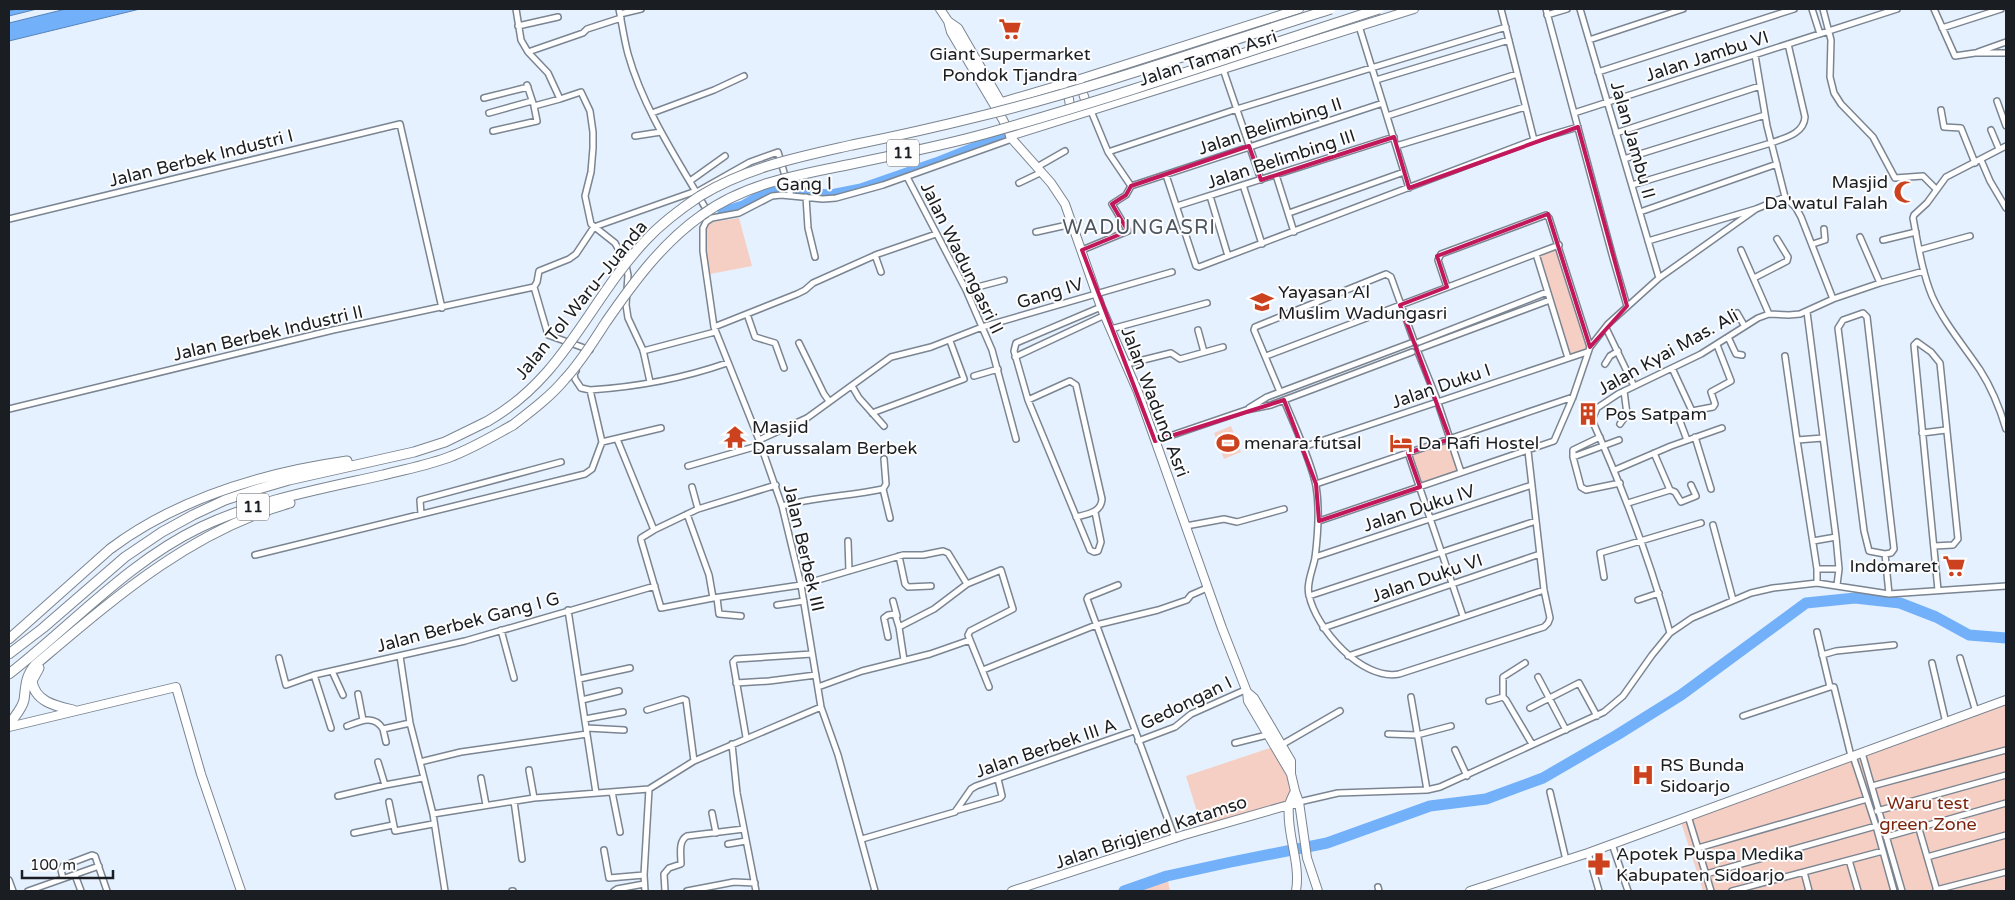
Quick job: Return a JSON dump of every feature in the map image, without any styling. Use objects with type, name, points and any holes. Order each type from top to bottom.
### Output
[{"type":"highway","name":"Jalan Tol Waru–Juanda","points":[[10,652],[43,628],[125,557],[162,532],[193,515],[225,500],[289,480],[414,452],[445,442],[505,411],[525,396],[554,366],[603,296],[648,238],[686,206],[718,186],[776,162],[926,130],[1027,104],[1331,9]]},
{"type":"highway","name":"Jalan Tol Waru–Juanda","points":[[9,674],[138,567],[173,543],[201,528],[263,504],[452,456],[512,425],[530,413],[565,380],[635,281],[665,245],[701,215],[740,193],[802,174],[932,147],[988,133],[1379,9]]},
{"type":"highway","points":[[9,639],[110,549],[172,510],[206,496],[274,476],[334,463],[414,452]]},
{"type":"highway","points":[[9,726],[24,700],[27,676],[31,670],[101,610],[158,566],[231,525],[279,506],[366,483],[405,469]]},
{"type":"highway","points":[[73,710],[42,700],[36,694],[33,687],[33,676],[42,665],[84,630],[101,610]]},
{"type":"main road","points":[[940,9],[948,21],[951,32],[1003,120]]},
{"type":"main road","points":[[1002,102],[1079,80],[1299,9]]},
{"type":"main road","name":"Jalan Taman Asri","points":[[1011,137],[1414,9]]},
{"type":"main road","points":[[948,21],[958,28],[1002,102],[1003,120]]},
{"type":"main road","points":[[1079,80],[1090,112]]},
{"type":"main road","points":[[1062,85],[1069,99],[1070,117]]},
{"type":"main road","name":"Jalan Wadung Asri","points":[[1003,120],[1011,137],[1059,194],[1082,250],[1101,307],[1127,364],[1248,701],[1291,774]]},
{"type":"main road","points":[[9,726],[176,688],[201,774],[241,891]]},
{"type":"main road","name":"Jalan Wadung Asri","points":[[1246,691],[1254,698],[1283,744],[1291,761],[1291,774],[1299,802],[1307,858],[1318,891]]},
{"type":"main road","points":[[1470,891],[1588,853],[2006,700]]},
{"type":"main road","points":[[1295,791],[1289,804],[1298,877],[1296,891]]},
{"type":"main road","name":"Jalan Brigjend Katamso","points":[[1012,891],[1051,880],[1174,837],[1299,802]]},
{"type":"main road","points":[[1298,877],[1306,873],[1312,875]]},
{"type":"street","points":[[516,9],[521,40],[528,52],[548,73],[560,99]]},
{"type":"street","points":[[528,52],[583,33],[587,28],[620,14],[641,9]]},
{"type":"street","points":[[1501,9],[1534,140]]},
{"type":"street","points":[[1546,9],[1627,306]]},
{"type":"street","points":[[1547,15],[1567,9]]},
{"type":"street","name":"Jalan Jambu II","points":[[1580,9],[1659,278]]},
{"type":"street","points":[[1589,40],[1683,9]]},
{"type":"street","points":[[1598,72],[1794,9]]},
{"type":"street","points":[[1812,9],[1820,34]]},
{"type":"street","points":[[1823,9],[1830,31],[1830,77],[1834,93],[1841,104],[1873,137],[1895,178],[1923,176],[1936,189]]},
{"type":"street","name":"Jalan Jambu VI","points":[[1574,113],[1897,9]]},
{"type":"street","points":[[1934,9],[1955,56],[1975,53],[2006,53]]},
{"type":"street","points":[[1942,28],[2001,9]]},
{"type":"street","points":[[620,14],[628,55],[652,113],[661,132],[712,218]]},
{"type":"street","points":[[518,26],[558,17]]},
{"type":"street","points":[[1359,26],[1409,188]]},
{"type":"street","points":[[1108,152],[1237,109],[1506,27]]},
{"type":"street","points":[[1376,80],[1509,40]]},
{"type":"street","points":[[1975,53],[2006,42]]},
{"type":"street","points":[[1632,184],[1771,143],[1800,130],[1804,124],[1804,117],[1788,44]]},
{"type":"street","points":[[1755,55],[1771,143],[1786,197],[1796,208],[1813,244],[1833,299]]},
{"type":"street","points":[[1223,69],[1261,180]]},
{"type":"street","points":[[1387,116],[1517,74]]},
{"type":"street","points":[[652,113],[714,90],[744,76]]},
{"type":"street","points":[[484,98],[528,86],[533,104],[537,120],[493,132]]},
{"type":"street","points":[[1616,133],[1760,86]]},
{"type":"street","points":[[489,113],[560,99],[581,92],[590,112],[593,148],[586,196],[591,224],[615,242],[625,261],[628,275],[626,305],[628,318],[643,351],[650,382]]},
{"type":"street","points":[[1997,101],[2006,126]]},
{"type":"street","name":"Jalan Belimbing II","points":[[1131,186],[1382,103]]},
{"type":"street","points":[[1396,146],[1525,107]]},
{"type":"street","points":[[1941,110],[1944,127],[1961,128],[2006,208]]},
{"type":"street","points":[[1082,250],[1128,230],[1112,204],[1126,195],[1131,186],[1108,152],[1090,112]]},
{"type":"street","points":[[1624,160],[1765,115]]},
{"type":"street","name":"Jalan Berbek Industri I","points":[[9,219],[400,124],[442,308]]},
{"type":"street","points":[[1166,175],[1197,267],[1534,140],[1578,127]]},
{"type":"street","points":[[1991,130],[1999,149]]},
{"type":"street","points":[[635,136],[661,132]]},
{"type":"street","name":"Gang I","points":[[712,218],[739,213],[772,196],[790,194],[823,199],[836,198],[907,177],[1011,137]]},
{"type":"street","name":"Jalan Belimbing III","points":[[1177,206],[1394,137]]},
{"type":"street","points":[[2006,146],[1946,177],[1927,203],[1914,215],[1919,250],[1932,296],[1948,324],[1981,372],[1991,391],[2006,429]]},
{"type":"street","points":[[1019,183],[1065,151]]},
{"type":"street","points":[[727,363],[709,369],[650,382],[590,390],[581,388],[574,374],[591,350],[548,335],[534,287],[538,282],[539,271],[569,259],[576,254],[594,227],[696,192],[750,162],[778,152],[790,194]]},
{"type":"street","points":[[690,181],[725,156]]},
{"type":"street","points":[[1640,212],[1777,164]]},
{"type":"street","points":[[1289,212],[1404,172]]},
{"type":"street","points":[[1276,175],[1294,232]]},
{"type":"street","name":"Jalan Wadungasri II","points":[[907,177],[966,290],[982,327],[998,369],[1016,439]]},
{"type":"street","points":[[1243,185],[1262,244]]},
{"type":"street","points":[[1210,196],[1228,256]]},
{"type":"street","points":[[806,197],[808,228],[815,257]]},
{"type":"street","points":[[1648,241],[1786,197]]},
{"type":"street","points":[[1319,521],[1554,441],[1573,397],[1588,350],[1609,324],[1659,278],[1756,208]]},
{"type":"street","points":[[1448,287],[1438,260],[1441,254],[1545,215],[1549,218],[1559,245],[1588,350]]},
{"type":"street","name":"Jalan Berbek III","points":[[712,218],[706,222],[703,228],[702,245],[715,329],[760,442],[782,506],[801,584],[821,707],[838,755],[862,839],[874,891]]},
{"type":"street","points":[[1036,232],[1072,224]]},
{"type":"street","points":[[1813,244],[1826,240],[1824,229]]},
{"type":"street","points":[[1883,240],[1916,232]]},
{"type":"street","points":[[643,351],[715,329],[805,290],[813,282],[875,255],[936,234]]},
{"type":"street","points":[[1919,250],[1970,236]]},
{"type":"street","points":[[1860,237],[1880,283]]},
{"type":"street","points":[[1754,278],[1787,261],[1788,257],[1777,239]]},
{"type":"street","points":[[1266,356],[1559,245]]},
{"type":"street","points":[[1741,250],[1769,314]]},
{"type":"street","points":[[1536,254],[1568,358]]},
{"type":"street","points":[[875,255],[880,272]]},
{"type":"street","name":"Jalan Kyai Mas. Ali","points":[[1670,634],[1659,593],[1628,503],[1592,419],[1596,410],[1624,391],[1672,368],[1717,344],[1744,325],[1769,314],[1789,315],[1807,312],[1833,299],[1924,271]]},
{"type":"street","name":"Gang IV","points":[[688,466],[760,442],[807,418],[891,358],[950,340],[982,327],[1172,272]]},
{"type":"street","points":[[1280,392],[1255,327],[1386,274],[1391,276],[1400,304],[1420,350],[1461,472]]},
{"type":"street","points":[[966,290],[1004,280]]},
{"type":"street","name":"Jalan Berbek Industri II","points":[[9,409],[333,330],[534,287]]},
{"type":"street","points":[[1246,410],[1268,396],[1547,292]]},
{"type":"street","points":[[1155,441],[1246,410],[1265,407],[1550,300]]},
{"type":"street","points":[[1111,329],[1207,303]]},
{"type":"street","points":[[1096,512],[1102,542],[1098,551],[1094,552],[1090,550],[1028,400],[1014,351],[1016,343],[1101,307]]},
{"type":"street","points":[[1807,312],[1836,537],[1838,577]]},
{"type":"street","points":[[1737,313],[1744,325]]},
{"type":"street","points":[[1863,313],[1867,316],[1894,549],[1891,553],[1885,554],[1869,551],[1864,531],[1838,328],[1843,320],[1863,313]]},
{"type":"street","points":[[747,314],[755,337],[774,343],[784,368]]},
{"type":"street","points":[[1016,357],[1105,315]]},
{"type":"street","points":[[1609,324],[1613,341],[1634,386]]},
{"type":"street","points":[[1198,330],[1204,352]]},
{"type":"street","points":[[1728,337],[1737,355],[1742,354]]},
{"type":"street","points":[[872,413],[964,380],[950,340]]},
{"type":"street","points":[[1412,352],[1409,348],[1415,342]]},
{"type":"street","points":[[1934,546],[1953,545],[1958,538],[1940,363],[1931,352],[1917,342],[1914,345],[1938,589]]},
{"type":"street","points":[[799,343],[829,401]]},
{"type":"street","points":[[1687,440],[1678,416],[1715,406],[1711,392],[1730,383],[1730,378],[1717,344]]},
{"type":"street","points":[[1127,364],[1171,353],[1180,359],[1223,347]]},
{"type":"street","name":"Jalan Duku I","points":[[1303,447],[1588,350]]},
{"type":"street","points":[[1605,364],[1610,356],[1618,351]]},
{"type":"street","points":[[1785,356],[1796,440],[1818,576]]},
{"type":"street","points":[[1672,368],[1692,411]]},
{"type":"street","points":[[974,376],[998,369]]},
{"type":"street","points":[[1028,400],[1070,381],[1076,385],[1102,499],[1102,503],[1096,512],[1076,517]]},
{"type":"street","points":[[852,386],[859,398],[884,426]]},
{"type":"street","points":[[255,555],[585,474],[592,469],[602,442],[590,390]]},
{"type":"street","points":[[1620,424],[1627,414],[1624,391]]},
{"type":"street","points":[[1316,484],[1573,397]]},
{"type":"street","points":[[1284,400],[1316,484],[1319,521],[1309,596],[1323,628],[1348,656],[1381,673],[1394,675],[1544,627],[1550,620],[1544,590],[1528,451]]},
{"type":"street","points":[[602,442],[662,428]]},
{"type":"street","points":[[1615,470],[1687,440],[1722,428]]},
{"type":"street","points":[[1922,433],[1946,430]]},
{"type":"street","points":[[1600,437],[1574,449],[1573,457],[1581,489],[1620,484]]},
{"type":"street","points":[[1695,437],[1711,488]]},
{"type":"street","points":[[1796,440],[1823,438]]},
{"type":"street","points":[[617,439],[654,530]]},
{"type":"street","points":[[1573,457],[1619,440]]},
{"type":"street","points":[[1408,453],[1463,616]]},
{"type":"street","points":[[1654,453],[1670,490],[1675,492],[1681,502],[1696,496],[1691,485]]},
{"type":"street","points":[[884,459],[886,484],[883,489],[890,518]]},
{"type":"street","points":[[421,514],[420,500],[561,462]]},
{"type":"street","points":[[776,485],[698,509],[641,538],[661,608],[801,584],[905,554],[923,555],[946,551],[967,584]]},
{"type":"street","name":"Jalan Duku IV","points":[[1315,557],[1532,485]]},
{"type":"street","points":[[692,487],[698,509]]},
{"type":"street","points":[[782,506],[816,498],[856,495],[883,489]]},
{"type":"street","points":[[1628,503],[1670,490]]},
{"type":"street","points":[[1186,526],[1224,520],[1237,522],[1284,509]]},
{"type":"street","points":[[687,514],[709,575],[719,614],[741,616]]},
{"type":"street","points":[[1309,596],[1536,520]]},
{"type":"street","points":[[1604,577],[1600,553],[1701,523]]},
{"type":"street","points":[[1714,525],[1732,597]]},
{"type":"street","points":[[1813,540],[1836,537]]},
{"type":"street","points":[[848,541],[849,571]]},
{"type":"street","name":"Jalan Duku VI","points":[[1323,628],[1540,554]]},
{"type":"street","points":[[1885,554],[1889,590]]},
{"type":"street","points":[[898,556],[905,584],[908,587],[931,586]]},
{"type":"street","points":[[899,628],[934,610],[967,584],[1001,570],[1014,607],[970,631],[968,634],[989,687]]},
{"type":"street","points":[[1818,576],[1838,577]]},
{"type":"street","points":[[1299,802],[1338,794],[1440,788],[1532,744],[1597,716],[1620,700],[1670,634],[1692,618],[1732,597],[1818,576],[1838,577],[1889,590],[2006,586]]},
{"type":"street","points":[[1118,585],[1088,598],[1134,732],[1174,837]]},
{"type":"street","name":"Jalan Berbek Gang I G","points":[[279,658],[286,685],[314,675],[465,641],[655,586]]},
{"type":"street","points":[[983,670],[1096,625],[1158,610],[1187,600],[1191,595],[1208,588]]},
{"type":"street","points":[[1348,656],[1544,590]]},
{"type":"street","points":[[1638,600],[1659,593]]},
{"type":"street","points":[[893,600],[904,660]]},
{"type":"street","points":[[777,605],[804,601]]},
{"type":"street","points":[[568,610],[596,793]]},
{"type":"street","points":[[888,637],[884,618],[888,615],[897,616]]},
{"type":"street","points":[[501,630],[514,678]]},
{"type":"street","points":[[1817,632],[1830,687]]},
{"type":"street","points":[[818,687],[862,671],[930,654],[970,640]]},
{"type":"street","points":[[1822,655],[1836,651],[1894,645]]},
{"type":"street","points":[[746,737],[733,662],[736,658],[812,654]]},
{"type":"street","points":[[400,656],[410,722],[433,814],[445,891]]},
{"type":"street","points":[[1960,658],[1976,712]]},
{"type":"street","points":[[1932,662],[1946,723]]},
{"type":"street","points":[[1525,663],[1503,676],[1503,697],[1532,744]]},
{"type":"street","points":[[579,679],[630,668]]},
{"type":"street","points":[[332,671],[343,695]]},
{"type":"street","points":[[314,675],[331,728]]},
{"type":"street","points":[[736,682],[769,681],[816,675]]},
{"type":"street","points":[[1538,677],[1566,730]]},
{"type":"street","points":[[1530,708],[1579,683],[1597,716]]},
{"type":"street","points":[[1743,716],[1834,687],[1894,891]]},
{"type":"street","points":[[582,700],[619,691]]},
{"type":"street","name":"Gedongan I","points":[[1138,741],[1175,727],[1191,714],[1246,691]]},
{"type":"street","points":[[358,694],[362,720]]},
{"type":"street","points":[[1411,697],[1427,790]]},
{"type":"street","points":[[1489,701],[1503,697]]},
{"type":"street","points":[[647,710],[683,699],[686,700],[694,762]]},
{"type":"street","points":[[433,814],[534,798],[648,789],[694,762],[746,737],[821,707]]},
{"type":"street","points":[[1283,744],[1340,710]]},
{"type":"street","points":[[585,719],[623,712]]},
{"type":"street","points":[[346,726],[362,720],[375,720],[383,729],[386,742]]},
{"type":"street","points":[[383,729],[410,722]]},
{"type":"street","points":[[1388,734],[1417,735],[1451,726]]},
{"type":"street","points":[[420,762],[461,752],[587,731],[624,730]]},
{"type":"street","name":"Jalan Berbek III A","points":[[958,810],[970,790],[1134,732]]},
{"type":"street","points":[[1235,744],[1268,735]]},
{"type":"street","points":[[732,744],[737,792],[756,883],[756,891]]},
{"type":"street","points":[[1454,750],[1467,776]]},
{"type":"street","points":[[1872,786],[2006,750]]},
{"type":"street","points":[[1855,755],[1872,786],[1902,891]]},
{"type":"street","points":[[378,762],[385,785]]},
{"type":"street","points":[[529,770],[534,798]]},
{"type":"street","points":[[1872,813],[2006,775]]},
{"type":"street","points":[[338,796],[423,778]]},
{"type":"street","points":[[481,778],[486,805]]},
{"type":"street","points":[[862,839],[1000,798],[1002,796],[998,779]]},
{"type":"street","points":[[645,891],[648,789]]},
{"type":"street","points":[[612,792],[620,832]]},
{"type":"street","points":[[1550,792],[1566,860]]},
{"type":"street","points":[[1698,848],[1867,799]]},
{"type":"street","points":[[514,801],[522,859]]},
{"type":"street","points":[[389,802],[393,825],[397,831],[434,824]]},
{"type":"street","points":[[1886,837],[2006,803]]},
{"type":"street","points":[[712,813],[716,833]]},
{"type":"street","points":[[1688,816],[1712,891]]},
{"type":"street","points":[[354,833],[393,825]]},
{"type":"street","points":[[1706,874],[1876,826]]},
{"type":"street","points":[[1919,828],[1936,891],[2006,872]]},
{"type":"street","points":[[665,891],[664,874],[669,868],[681,864],[681,841],[684,838],[744,829]]},
{"type":"street","points":[[1927,857],[2006,835]]},
{"type":"street","points":[[728,844],[746,841]]},
{"type":"street","points":[[1612,844],[1628,891]]},
{"type":"street","points":[[604,850],[609,878],[644,875]]},
{"type":"street","points":[[1732,891],[1883,851]]},
{"type":"street","points":[[1588,853],[1599,891]]},
{"type":"street","points":[[64,878],[61,868],[92,855],[97,858],[107,891]]},
{"type":"street","points":[[1849,860],[1858,891]]},
{"type":"street","points":[[28,891],[99,866]]},
{"type":"street","points":[[1804,872],[1810,891]]},
{"type":"street","points":[[75,874],[81,891]]},
{"type":"street","points":[[9,880],[13,891]]},
{"type":"street","points":[[687,891],[736,882],[756,883]]},
{"type":"street","points":[[50,884],[52,891]]},
{"type":"street","points":[[614,891],[644,884]]},
{"type":"highlighted area","points":[[1578,127],[1627,306],[1590,347],[1548,214],[1437,256],[1447,287],[1400,305],[1450,439],[1408,453],[1420,487],[1319,521],[1316,484],[1284,400],[1155,441],[1082,250],[1128,231],[1112,204],[1126,195],[1131,186],[1249,146],[1261,180],[1394,137],[1409,188]]},
{"type":"green space","points":[[739,218],[752,266],[710,274],[704,241],[707,225],[713,222]]},
{"type":"green space","points":[[1557,247],[1587,349],[1578,353],[1568,353],[1538,255]]},
{"type":"green space","name":"menara futsal","points":[[1231,426],[1241,452],[1224,459],[1214,433]]},
{"type":"green space","points":[[1450,441],[1459,471],[1421,485],[1410,455]]},
{"type":"green space","name":"Waru test green Zone","points":[[2006,700],[2006,891],[1703,891],[1680,819]]},
{"type":"green space","points":[[1273,747],[1284,766],[1292,790],[1288,802],[1202,828],[1186,776]]},
{"type":"green space","points":[[1167,876],[1170,891],[1123,891]]},
{"type":"water","points":[[37,9],[9,16],[9,11]]},
{"type":"water","points":[[66,9],[140,9],[9,41],[9,23]]},
{"type":"waterway","points":[[723,212],[743,206],[769,191],[831,195],[861,189],[936,163],[1006,135]]},
{"type":"waterway","points":[[1124,891],[1167,876],[1327,843],[1430,806],[1486,799],[1543,778],[1681,695],[1806,603],[1855,598],[1900,603],[1936,617],[1969,635],[2006,638]]},
{"type":"place","name":"Giant Supermarket Pondok Tjandra","points":[[1010,29]]},
{"type":"place","name":"Masjid Da'watul Falah","points":[[1905,192]]},
{"type":"place","name":"Yayasan Al Muslim Wadungasri","points":[[1262,302]]},
{"type":"place","name":"Pos Satpam","points":[[1588,414]]},
{"type":"place","name":"Masjid Darussalam Berbek","points":[[735,437]]},
{"type":"place","name":"menara futsal","points":[[1228,443]]},
{"type":"place","name":"Da Rafi Hostel","points":[[1401,443]]},
{"type":"place","name":"Indomaret","points":[[1954,566]]},
{"type":"place","name":"RS Bunda Sidoarjo","points":[[1643,775]]},
{"type":"place","name":"Apotek Puspa Medika Kabupaten Sidoarjo","points":[[1599,864]]},
{"type":"district","name":"WADUNGASRI","points":[[1139,228]]}]
